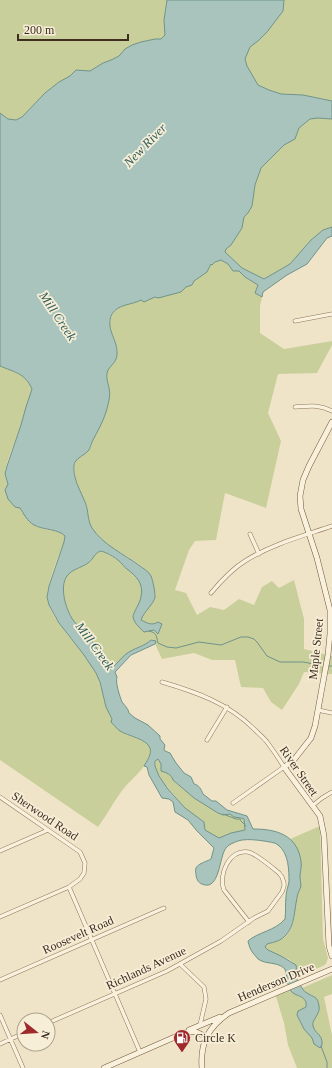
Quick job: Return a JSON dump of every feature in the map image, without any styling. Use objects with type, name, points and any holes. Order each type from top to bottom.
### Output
[{"type":"street","points":[[295,321],[332,314]]},
{"type":"street","points":[[295,407],[316,405],[332,411]]},
{"type":"street","name":"Maple Street","points":[[233,803],[293,761],[311,738],[315,726],[328,655],[330,610],[329,595],[301,509],[300,496],[303,480],[309,466],[332,422]]},
{"type":"street","points":[[211,593],[228,575],[245,561],[275,546],[332,526]]},
{"type":"street","points":[[250,534],[259,554]]},
{"type":"street","name":"River Street","points":[[162,682],[189,690],[212,700],[227,707],[245,720],[266,741],[320,816],[324,836],[329,946],[332,956]]},
{"type":"street","points":[[207,740],[227,707]]},
{"type":"street","points":[[318,710],[332,713]]},
{"type":"street","points":[[312,806],[332,792]]},
{"type":"street","name":"Sherwood Road","points":[[0,798],[80,852],[85,863],[84,872],[80,879],[69,887],[0,917]]},
{"type":"street","points":[[0,851],[48,830]]},
{"type":"street","name":"Richlands Avenue","points":[[56,1020],[155,977],[221,941],[248,922],[268,911],[282,892],[284,883],[279,873],[266,863],[250,852],[241,852],[235,855],[225,865],[222,886],[248,922]]},
{"type":"street","points":[[69,887],[140,1052]]},
{"type":"street","name":"Roosevelt Road","points":[[0,980],[92,941],[164,908]]},
{"type":"street","points":[[180,964],[204,987],[206,999],[200,1025]]},
{"type":"street","name":"Henderson Drive","points":[[104,1068],[200,1025],[332,969]]},
{"type":"street","name":"Henderson Drive","points":[[184,1033],[191,1031],[198,1032],[206,1037],[212,1027],[229,1013]]},
{"type":"street","points":[[0,1015],[23,1068]]},
{"type":"street","points":[[0,1044],[16,1037]]},
{"type":"street","points":[[202,1068],[202,1048],[206,1037]]},
{"type":"green space","points":[[0,0],[167,0],[164,20],[165,35],[161,39],[155,39],[132,45],[125,49],[120,56],[103,63],[90,71],[76,70],[70,76],[59,82],[45,93],[22,117],[16,120],[8,119],[0,113]]},
{"type":"green space","points":[[284,0],[332,0],[332,101],[303,95],[281,94],[269,90],[258,85],[247,66],[245,59],[250,47],[258,41],[283,11]]},
{"type":"green space","points":[[313,118],[332,119],[332,227],[323,230],[311,240],[290,264],[264,279],[242,268],[225,252],[242,228],[244,217],[252,206],[255,185],[261,168],[284,145],[295,139],[299,128]]},
{"type":"green space","points":[[221,260],[228,264],[233,271],[239,271],[245,277],[258,285],[255,293],[262,297],[260,306],[260,333],[284,349],[332,341],[332,345],[317,373],[278,374],[268,413],[281,441],[266,508],[225,493],[216,540],[195,541],[189,550],[175,590],[186,593],[197,615],[210,607],[224,610],[239,599],[254,605],[262,587],[272,581],[279,588],[294,580],[304,619],[304,649],[332,656],[332,674],[304,672],[299,684],[282,710],[271,702],[263,688],[241,687],[235,660],[212,660],[194,653],[162,659],[155,641],[136,648],[115,664],[110,670],[88,637],[71,617],[66,606],[64,594],[64,583],[69,574],[90,562],[97,552],[104,552],[121,563],[139,581],[142,593],[133,618],[154,630],[158,634],[154,624],[147,624],[141,620],[155,597],[151,577],[147,571],[111,547],[93,530],[89,522],[86,503],[79,489],[74,468],[76,460],[90,448],[106,410],[109,390],[107,372],[117,356],[110,327],[110,320],[114,312],[120,307],[141,300],[144,301],[155,297],[162,297],[181,292],[207,272],[211,264],[212,265]]},
{"type":"green space","points":[[0,366],[23,376],[32,389],[7,463],[5,474],[8,485],[21,508],[33,524],[43,529],[62,533],[65,536],[49,585],[47,597],[49,606],[60,625],[91,664],[96,673],[109,714],[116,725],[124,733],[139,739],[150,748],[148,759],[142,769],[121,792],[98,827],[0,760]]},
{"type":"green space","points":[[158,758],[161,764],[161,769],[172,776],[173,780],[194,798],[218,813],[223,815],[230,814],[234,817],[241,818],[244,820],[245,830],[231,833],[219,839],[205,830],[204,822],[184,807],[157,773],[156,763]]},
{"type":"green space","points":[[320,826],[323,939],[328,958],[326,964],[323,966],[296,977],[296,968],[294,963],[270,951],[265,945],[285,938],[292,926],[300,888],[300,856],[294,843],[290,839]]},
{"type":"green space","points":[[332,975],[332,994],[324,997],[332,1035],[332,1068],[297,1068],[288,1045],[284,1023],[275,993],[290,989],[306,1001],[307,1005],[297,1015],[303,1027],[314,996],[306,993],[302,988]]},
{"type":"water","name":"New River","points":[[167,0],[284,0],[283,11],[267,32],[250,47],[245,59],[247,66],[258,85],[269,90],[281,94],[303,95],[332,101],[332,119],[310,119],[299,128],[295,139],[284,145],[261,168],[255,185],[252,206],[244,217],[242,228],[225,252],[242,268],[264,279],[290,264],[311,240],[323,230],[332,227],[332,236],[327,238],[307,264],[287,275],[263,292],[262,297],[255,293],[258,285],[245,277],[239,271],[233,271],[228,264],[221,260],[212,265],[211,264],[207,272],[181,292],[158,298],[155,297],[144,302],[141,300],[121,306],[112,314],[110,324],[117,356],[107,373],[110,391],[106,412],[89,450],[75,462],[74,474],[86,505],[89,522],[92,528],[108,544],[144,569],[151,576],[155,597],[141,620],[150,624],[158,622],[162,624],[158,634],[154,630],[144,632],[137,625],[133,617],[141,597],[142,592],[140,584],[136,577],[118,560],[101,551],[97,553],[88,563],[71,572],[67,576],[64,586],[64,598],[73,620],[90,638],[110,670],[129,652],[151,640],[156,641],[155,644],[131,655],[115,672],[120,697],[129,713],[148,725],[160,736],[160,739],[165,745],[165,751],[170,753],[184,773],[191,777],[194,784],[200,788],[203,794],[212,801],[216,801],[227,810],[247,816],[253,829],[270,830],[284,835],[290,839],[299,852],[301,861],[301,886],[297,896],[293,922],[289,931],[282,939],[267,944],[265,947],[296,965],[296,976],[303,990],[318,1000],[319,1012],[313,1021],[313,1026],[322,1041],[320,1048],[314,1044],[312,1038],[304,1029],[297,1015],[298,1011],[306,1007],[306,1002],[302,997],[293,993],[289,988],[285,969],[279,965],[264,962],[258,959],[251,950],[248,941],[257,935],[272,929],[285,919],[286,895],[289,878],[288,862],[282,848],[277,844],[261,841],[238,841],[226,848],[216,878],[212,883],[208,885],[202,884],[198,881],[195,871],[196,868],[200,864],[211,859],[214,848],[188,820],[175,812],[173,802],[169,799],[162,798],[149,775],[147,767],[144,766],[150,755],[150,748],[145,742],[120,731],[111,722],[112,719],[106,707],[100,682],[96,673],[59,623],[49,605],[47,597],[49,586],[65,536],[59,532],[38,527],[32,523],[20,508],[15,507],[8,499],[5,490],[8,484],[5,474],[7,466],[32,389],[22,376],[0,366],[0,113],[8,119],[16,120],[22,117],[45,93],[59,82],[70,76],[76,70],[90,71],[119,56],[125,49],[132,45],[155,39],[161,39],[165,35],[164,20]],"holes":[[[158,759],[161,764],[161,771],[170,775],[173,780],[194,798],[218,813],[223,815],[230,814],[234,817],[244,819],[245,830],[231,833],[219,838],[205,830],[204,822],[185,808],[167,788],[159,776],[155,766],[155,761]]]},
{"type":"waterway","points":[[149,631],[156,635],[158,643],[167,647],[176,648],[199,642],[221,645],[241,637],[248,637],[254,639],[267,656],[280,662],[303,662],[320,665]]},
{"type":"waterway","name":"Mill Creek","points":[[223,814],[240,819],[246,826]]},
{"type":"waterway","name":"Mill Creek","points":[[321,1046],[327,1062],[327,1068]]},
{"type":"place","name":"Circle K","points":[[182,1053]]}]
